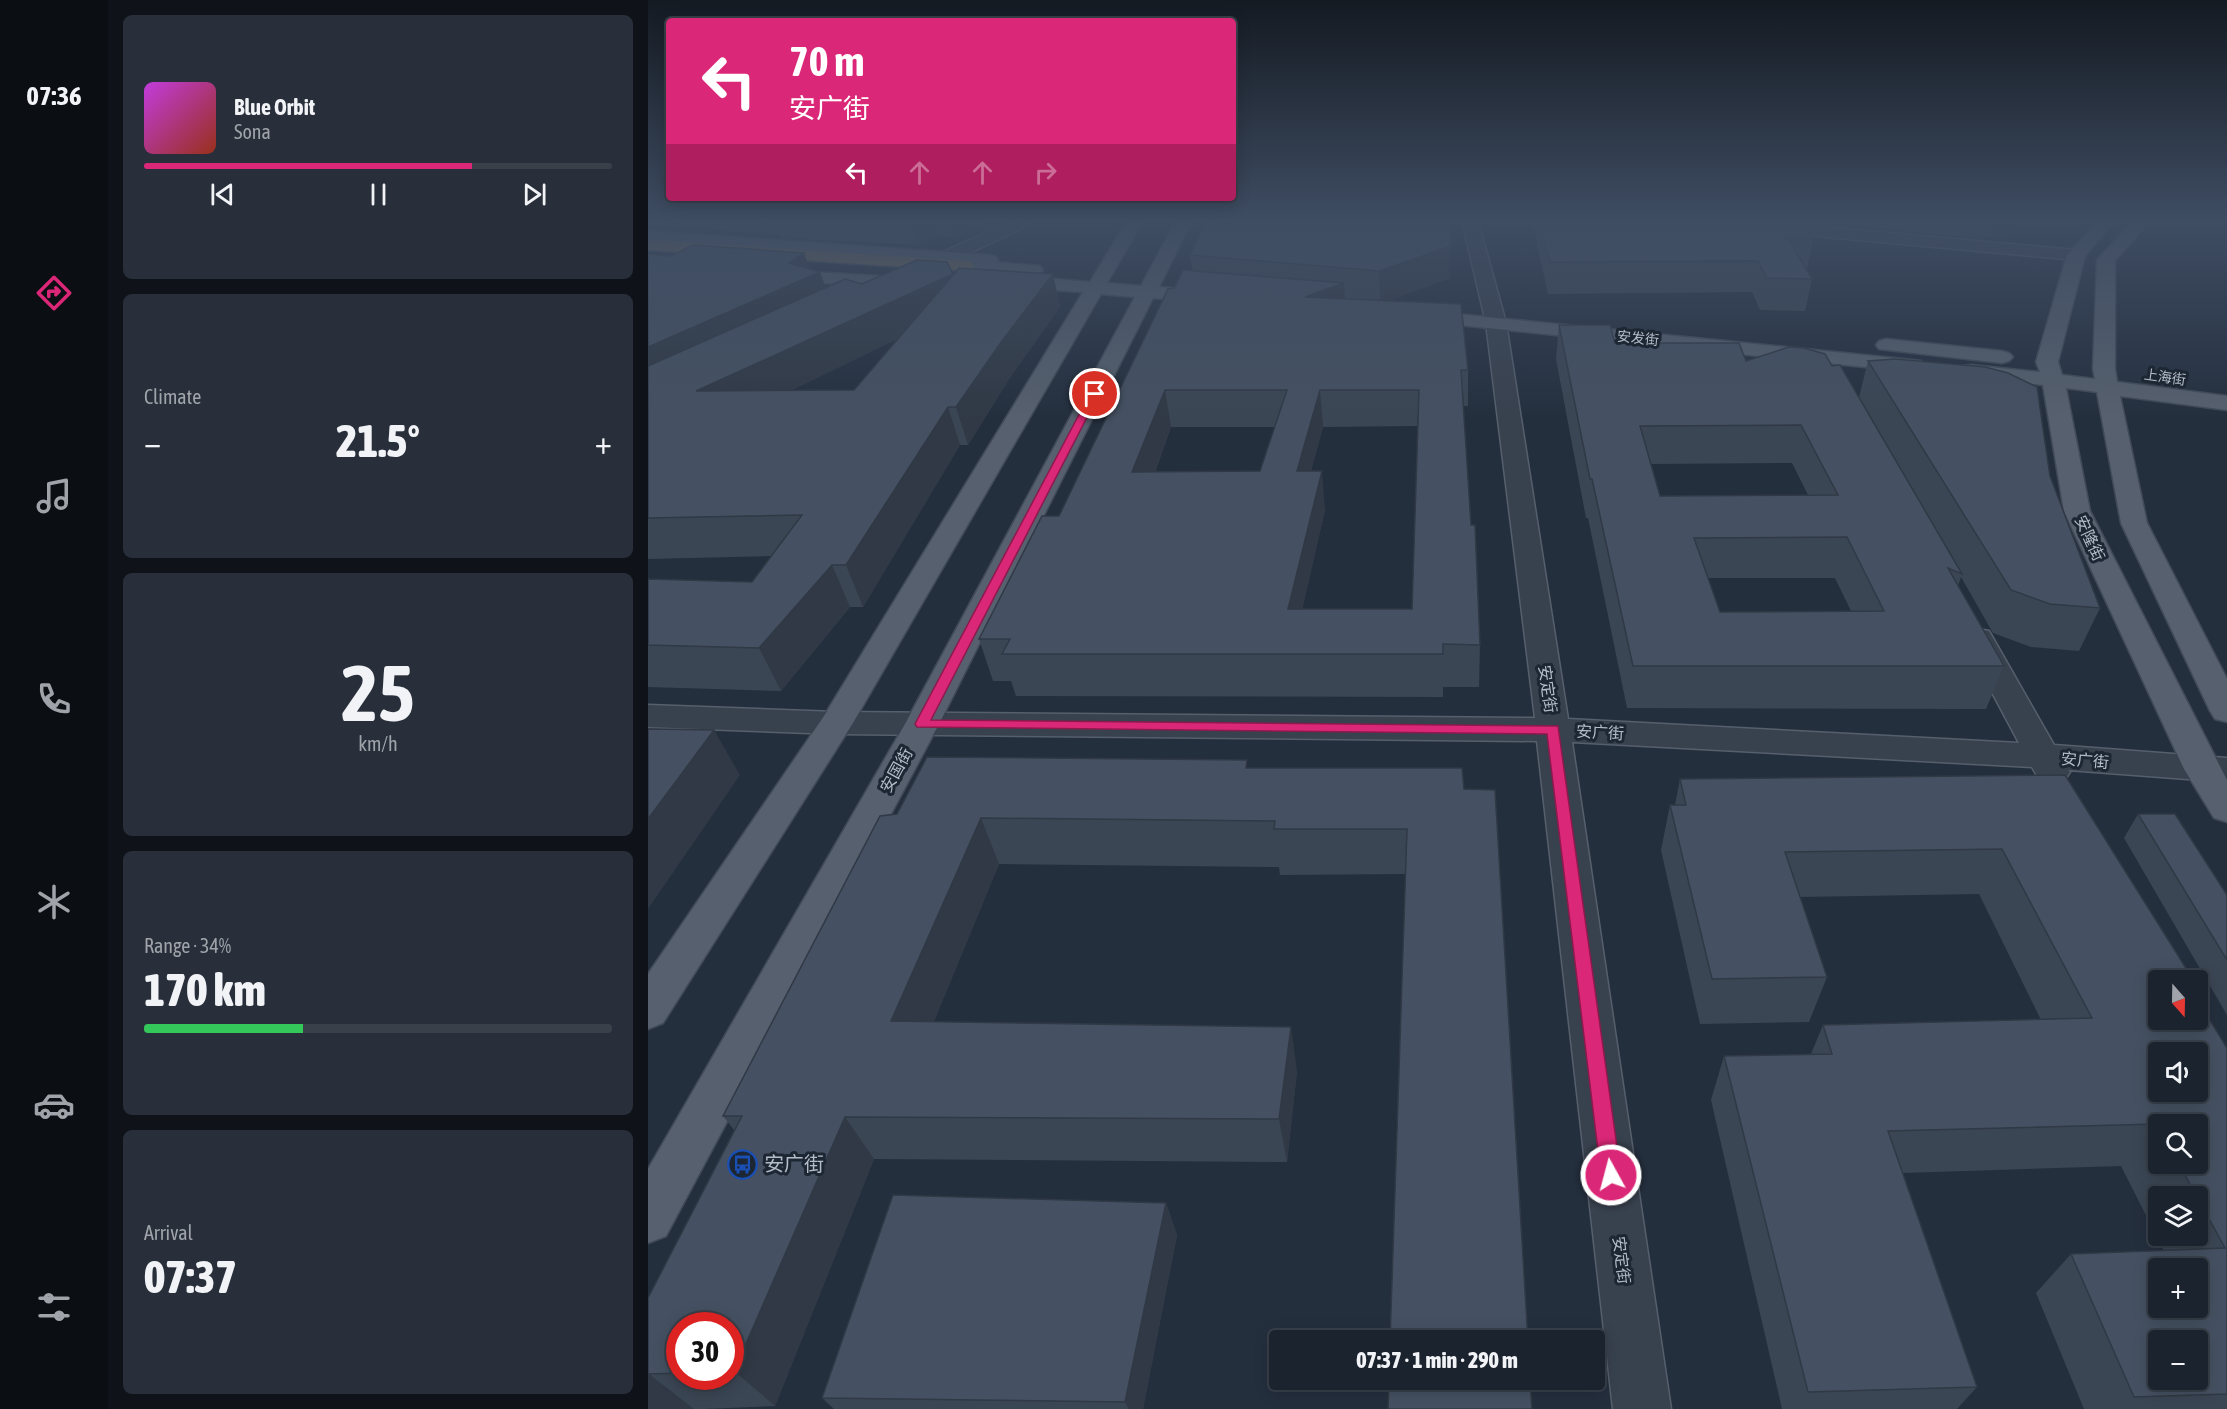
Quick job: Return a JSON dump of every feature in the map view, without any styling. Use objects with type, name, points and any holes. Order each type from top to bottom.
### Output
[{"type":"main road","points":[[991,288],[1011,287]]},
{"type":"main road","points":[[648,1010],[836,723],[1098,287]]},
{"type":"main road","name":"安国街","points":[[648,1218],[922,724],[1152,287]]},
{"type":"main road","points":[[1175,287],[1229,291]]},
{"type":"main road","name":"安隆街","points":[[2069,287],[2050,371],[2077,511],[2214,769],[2227,809]]},
{"type":"main road","points":[[2106,287],[2105,378],[2134,523],[2227,711]]},
{"type":"main road","name":"安发街","points":[[1405,307],[1493,314],[2105,378]]},
{"type":"main road","name":"安发街","points":[[1493,314],[1821,357],[2050,371]]},
{"type":"main road","name":"上海街","points":[[2105,378],[2227,386]]},
{"type":"main road","name":"上海街","points":[[2105,378],[2227,403]]},
{"type":"street","points":[[864,299],[888,287]]},
{"type":"street","name":"安定街","points":[[1486,287],[1493,314],[1553,729],[1642,1409]]},
{"type":"street","points":[[1821,357],[1838,387]]},
{"type":"street","points":[[1964,613],[2066,797]]},
{"type":"street","name":"安广街","points":[[648,716],[836,723],[1553,729],[2044,756],[2214,769]]},
{"type":"building","points":[[648,287],[786,287],[648,347]]},
{"type":"building","points":[[827,287],[925,287],[696,391],[854,390],[943,287],[1043,287],[956,407],[948,407],[846,565],[832,565],[759,648],[648,645],[648,579],[752,582],[802,515],[648,518],[648,366]]},
{"type":"building","points":[[1175,287],[1334,287],[1305,297],[1461,304],[1468,370],[1461,370],[1471,525],[1475,525],[1480,645],[1443,644],[1443,654],[1002,654],[1010,639],[979,639],[1042,516],[1059,516],[1168,289]],"holes":[[[1165,390],[1287,390],[1260,471],[1132,472]],[[1320,390],[1419,390],[1412,609],[1288,609],[1322,471],[1297,471]]]},
{"type":"building","points":[[1559,325],[1610,325],[1615,343],[1739,343],[1746,361],[1789,347],[1804,348],[1825,354],[1832,366],[1840,365],[1962,574],[1948,568],[2004,666],[1633,666],[1592,479],[1590,479]],"holes":[[[1801,425],[1838,495],[1660,496],[1640,426]],[[1847,537],[1884,611],[1720,612],[1694,538]]]},
{"type":"building","points":[[1895,359],[1985,367],[2008,373],[2037,387],[2050,476],[2100,608],[2050,604],[2011,590],[1868,361]]},
{"type":"building","points":[[648,729],[714,730],[648,819]]},
{"type":"building","points":[[927,757],[1247,760],[1246,768],[1462,768],[1464,789],[1495,790],[1527,1330],[1390,1330],[1407,829],[1274,829],[1275,821],[981,818],[891,1021],[1291,1027],[1279,1119],[845,1117],[744,1348],[744,1312],[666,1312],[666,1373],[649,1374],[648,1376],[648,1298],[742,1116],[723,1116],[880,816],[897,814]]},
{"type":"building","points":[[2065,775],[2187,970],[2148,970],[2148,1030],[2208,1030],[2208,1017],[2227,1048],[2227,1394],[2134,1397],[2071,1254],[2225,1248],[2208,1217],[2208,1186],[2191,1186],[2184,1174],[2208,1174],[2208,1114],[2148,1114],[2148,1124],[1888,1131],[1977,1387],[1808,1392],[1724,1056],[1832,1054],[1823,1025],[2092,1018],[2002,849],[1785,852],[1827,977],[1712,979],[1670,805],[1686,805],[1680,779]]},
{"type":"building","points":[[2138,814],[2175,814],[2227,895],[2227,960]]},
{"type":"building","points":[[893,1195],[1166,1203],[1125,1402],[822,1398]]},
{"type":"building","points":[[1389,1390],[1531,1390],[1532,1409],[1388,1409]]},
{"type":"place","name":"安广街","points":[[743,1164]]},
{"type":"route","points":[[1095,394],[922,724],[1553,729],[1611,1175]]}]
